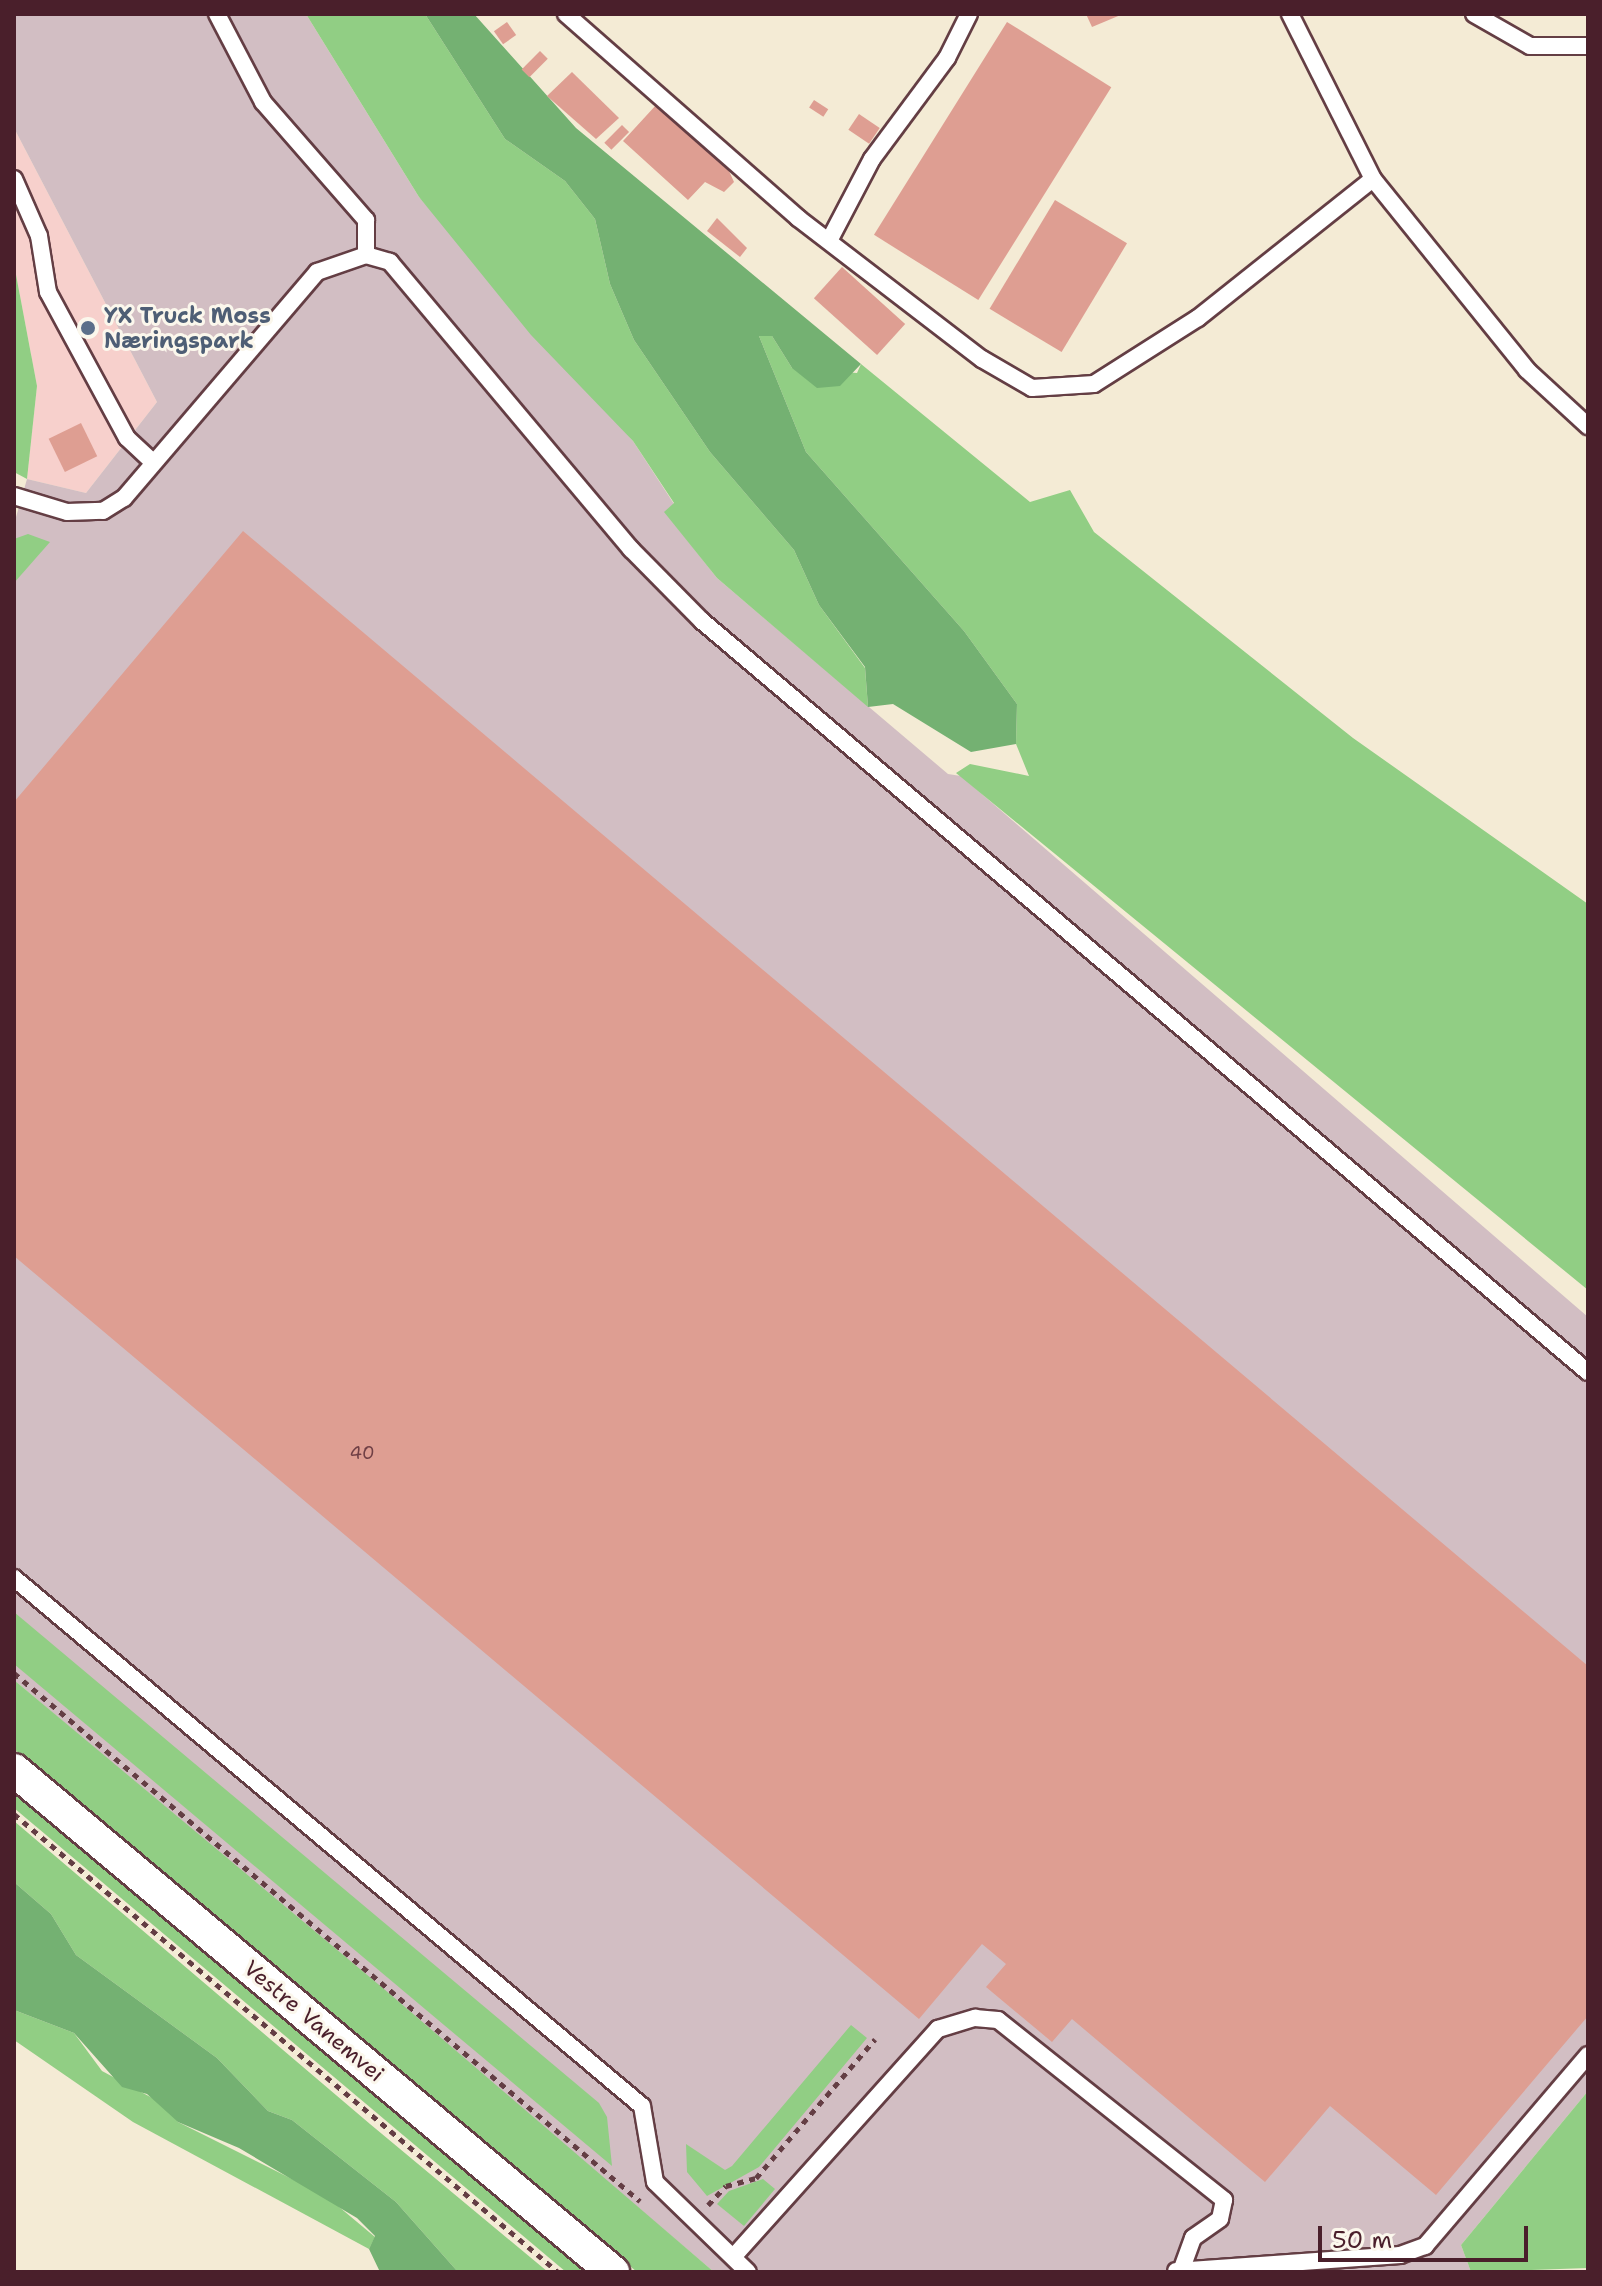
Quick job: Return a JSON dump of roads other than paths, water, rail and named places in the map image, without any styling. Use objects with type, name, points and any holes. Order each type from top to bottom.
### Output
[{"type":"street","name":"Vestre Vanemvei","points":[[14,1770],[613,2272]]},
{"type":"lane","points":[[217,14],[263,102],[366,220],[366,255]]},
{"type":"lane","points":[[566,14],[830,239],[982,359],[1032,388],[1094,384],[1198,318],[1373,179]]},
{"type":"lane","points":[[830,239],[872,159],[947,58],[969,14]]},
{"type":"lane","points":[[1290,14],[1373,179],[1508,349],[1588,426]]},
{"type":"lane","points":[[1474,14],[1530,46],[1588,46]]},
{"type":"lane","points":[[14,179],[39,236],[48,292],[127,438],[153,462]]},
{"type":"lane","points":[[14,496],[67,512],[103,511],[153,462],[317,272],[366,255],[390,262],[419,288],[631,549],[702,621],[1588,1372]]},
{"type":"lane","points":[[14,1578],[642,2106],[655,2182],[735,2255],[748,2272]]},
{"type":"lane","points":[[735,2255],[938,2029],[975,2018],[998,2020],[1224,2200],[1220,2219],[1193,2238],[1179,2268],[1254,2267],[1425,2246],[1588,2055]]},
{"type":"place","name":"YX Truck Moss Næringspark","points":[[88,328]]}]
